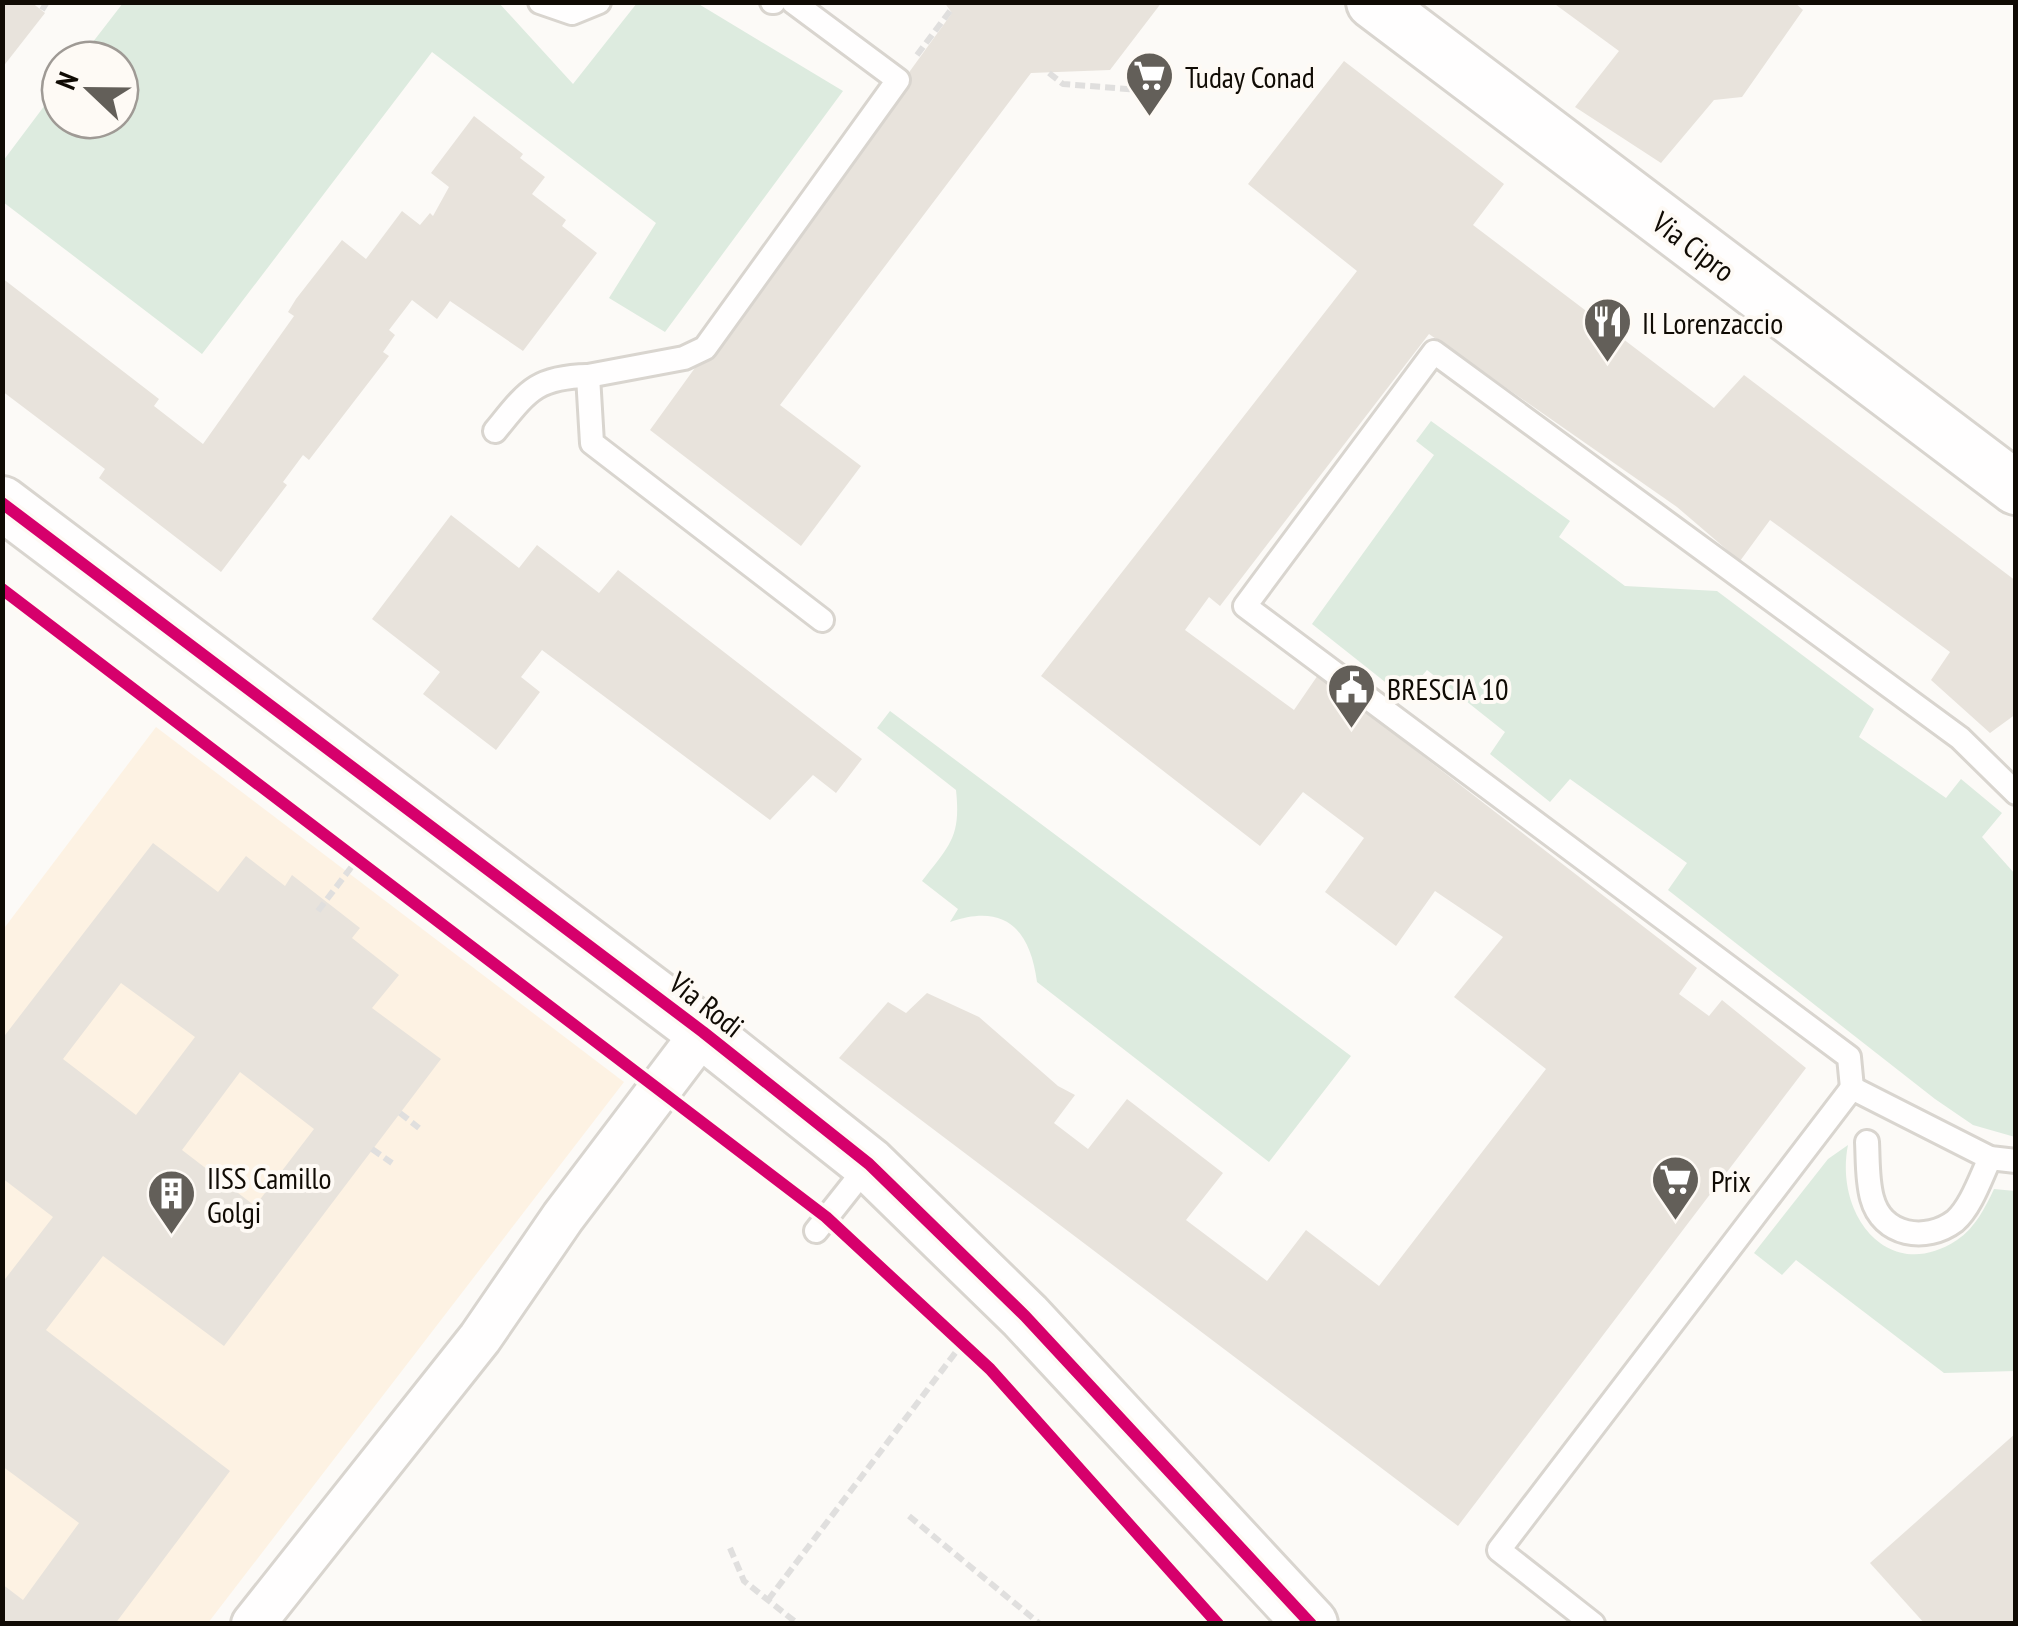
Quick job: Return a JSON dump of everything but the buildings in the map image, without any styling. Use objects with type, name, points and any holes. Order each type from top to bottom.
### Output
[{"type":"street","name":"Via Cipro","points":[[1373,2],[2016,488]]},
{"type":"street","name":"Via Rodi","points":[[2,503],[703,1032],[870,1164],[1025,1316],[1311,1624]]},
{"type":"street","name":"Via Rodi","points":[[253,1624],[480,1338],[563,1217],[703,1032]]},
{"type":"lane","points":[[540,2],[572,12],[599,2]]},
{"type":"lane","points":[[495,431],[531,387],[557,376],[588,376],[684,358],[705,348],[898,80],[793,2]]},
{"type":"lane","points":[[1593,1624],[1499,1550],[1852,1088],[1849,1057],[1245,606],[1434,352],[1960,738],[2016,793]]},
{"type":"lane","points":[[588,376],[592,443],[822,620]]},
{"type":"lane","points":[[1852,1088],[1990,1158],[2016,1161]]},
{"type":"lane","points":[[1867,1142],[1872,1201],[1888,1224],[1906,1233],[1931,1234],[1958,1219],[1990,1158]]},
{"type":"lane","points":[[816,1231],[870,1164]]},
{"type":"path","points":[[42,10],[48,2]]},
{"type":"path","points":[[898,80],[950,11]]},
{"type":"path","points":[[1049,72],[1063,84],[1154,92]]},
{"type":"path","points":[[343,845],[375,869]]},
{"type":"path","points":[[318,911],[359,857]]},
{"type":"path","points":[[400,1113],[420,1128]]},
{"type":"path","points":[[372,1149],[392,1164]]},
{"type":"path","points":[[948,1331],[976,1356]]},
{"type":"path","points":[[768,1600],[962,1344]]},
{"type":"path","points":[[909,1516],[1040,1624]]},
{"type":"path","points":[[730,1548],[744,1581],[798,1624]]},
{"type":"shaded area","points":[[156,727],[624,1082],[208,1623],[3,1623],[2,931]]},
{"type":"green space","points":[[123,3],[499,3],[573,84],[637,3],[697,3],[843,91],[665,332],[609,298],[656,223],[432,52],[202,354],[3,202],[3,161],[40,112],[40,140],[140,140],[140,40],[94,40]]},
{"type":"green space","points":[[1431,421],[1570,521],[1559,537],[1625,586],[1717,591],[1874,709],[1859,737],[1946,798],[1961,779],[2002,813],[1982,837],[2015,874],[2015,1137],[1973,1125],[1935,1099],[1668,890],[1687,863],[1570,779],[1550,802],[1490,754],[1505,732],[1427,670],[1404,697],[1312,624],[1434,455],[1416,441]]},
{"type":"green space","points":[[890,711],[1351,1056],[1269,1162],[1037,982],[1028,947],[1011,925],[985,916],[950,922],[958,909],[922,881],[955,830],[956,790],[877,728]]},
{"type":"green space","points":[[1848,1145],[1846,1171],[1858,1218],[1872,1236],[1889,1248],[1909,1254],[1932,1252],[1957,1240],[1979,1217],[1994,1189],[2015,1191],[2015,1371],[1944,1373],[1796,1260],[1782,1275],[1754,1253],[1828,1159]]},
{"type":"cycle path","points":[[2,503],[703,1032],[869,1164],[1025,1316],[1311,1624]]},
{"type":"cycle path","points":[[2,589],[826,1217],[990,1369],[1218,1624]]},
{"type":"place","name":"Tuday Conad","points":[[1150,118]]},
{"type":"place","name":"Il Lorenzaccio","points":[[1607,364]]},
{"type":"place","name":"BRESCIA 10","points":[[1352,730]]},
{"type":"place","name":"Prix","points":[[1676,1222]]},
{"type":"place","name":"IISS Camillo Golgi","points":[[172,1236]]}]
